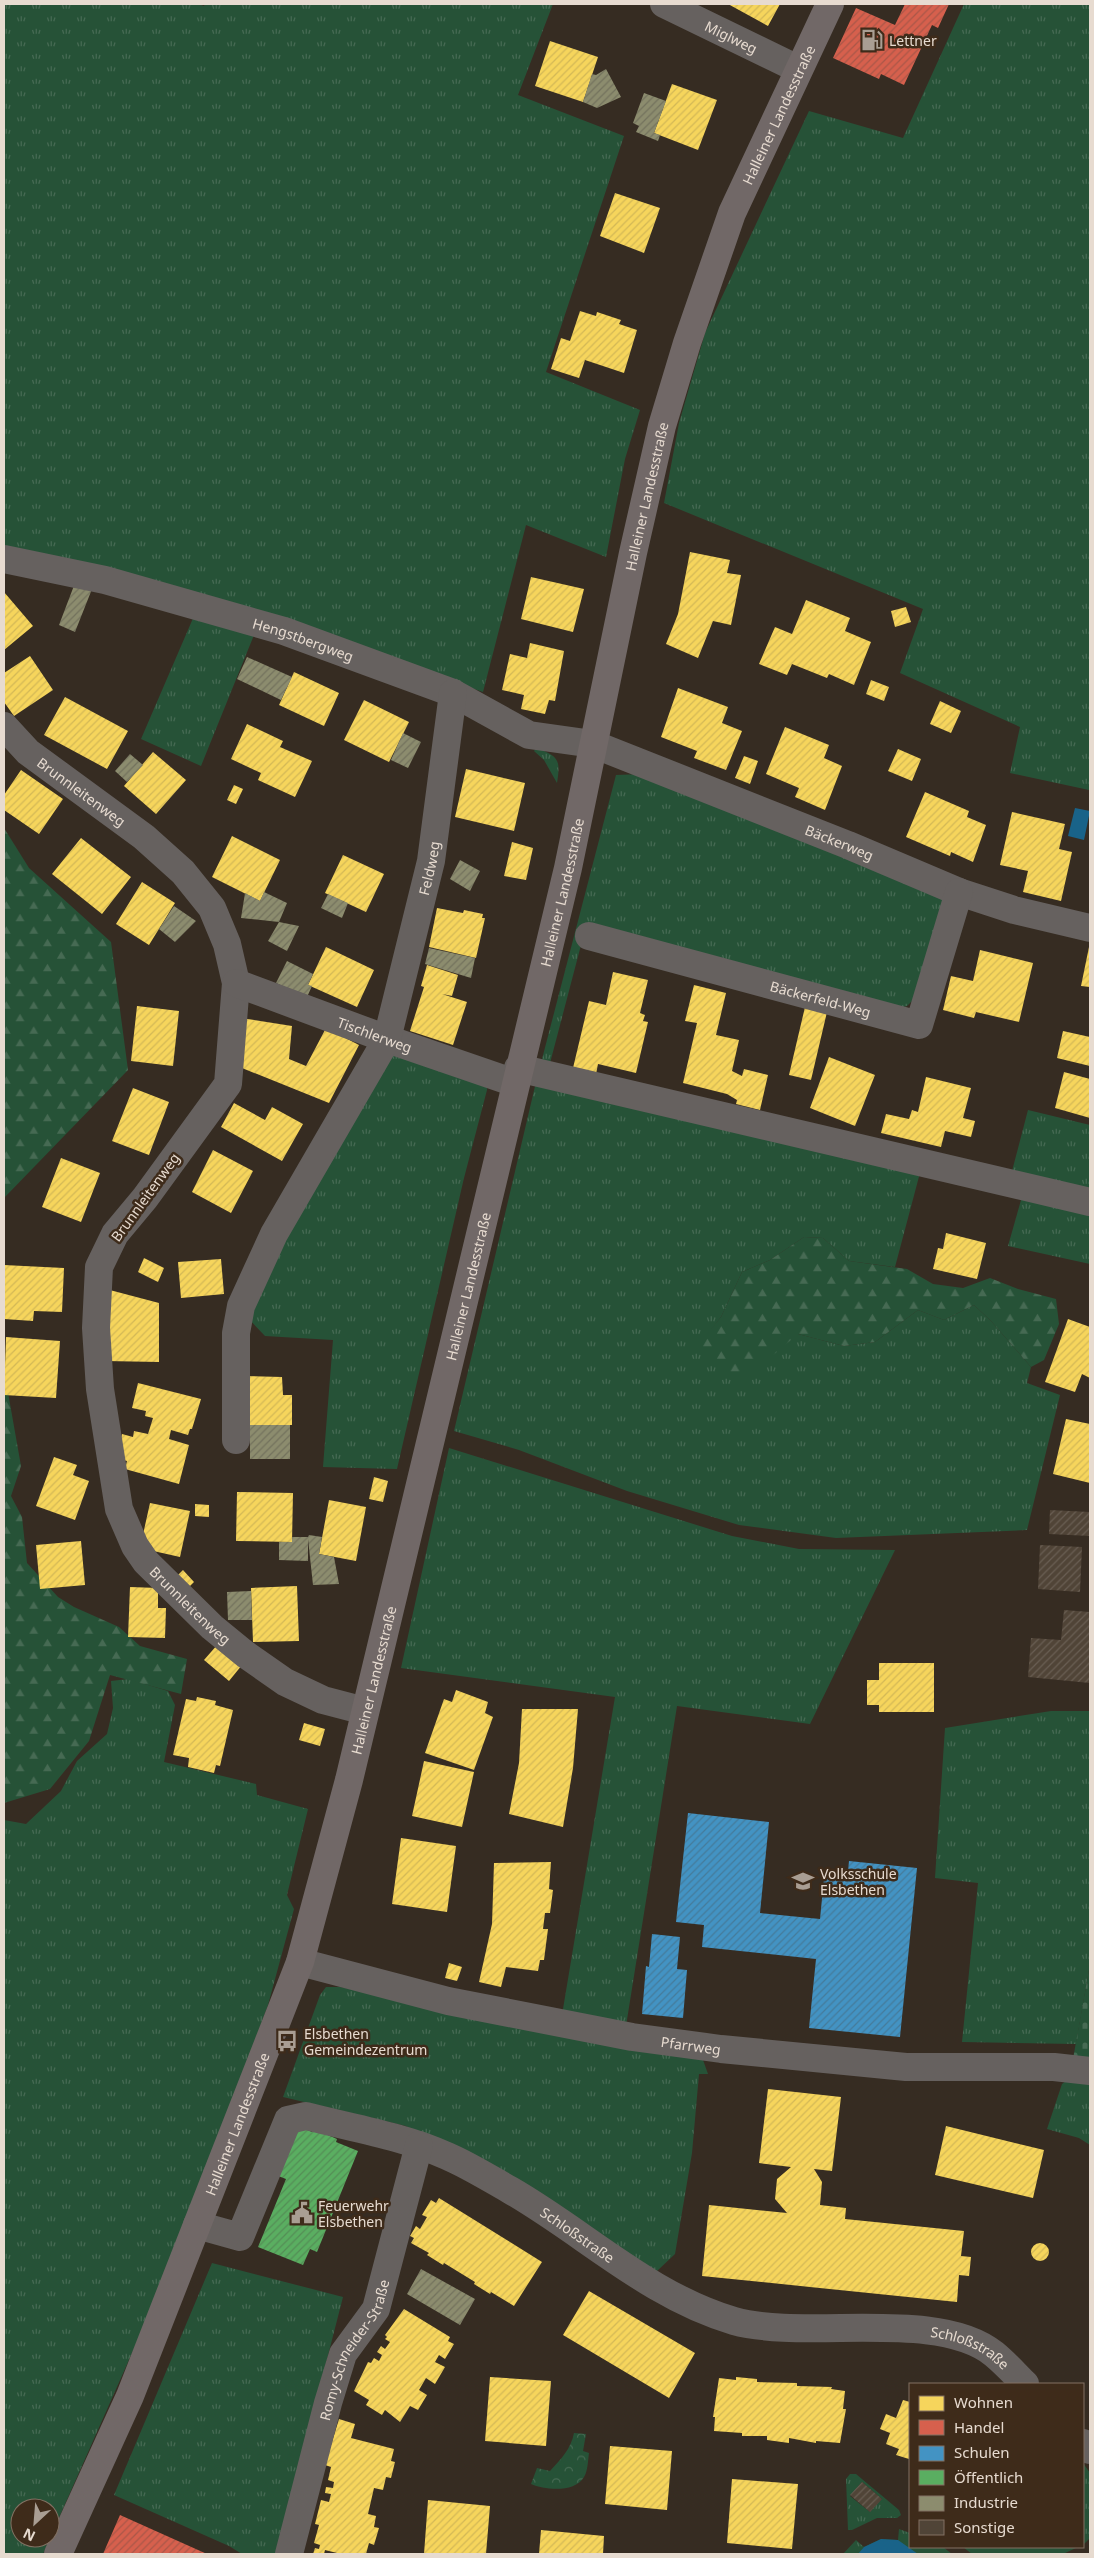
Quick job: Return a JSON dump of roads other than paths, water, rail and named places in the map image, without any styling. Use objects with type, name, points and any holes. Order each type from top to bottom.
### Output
[{"type":"main road","name":"Halleiner Landesstraße","points":[[58,2554],[130,2396],[300,1962],[331,1851],[568,868],[662,426],[687,343],[732,213],[830,4]]},
{"type":"street","name":"Miglweg","points":[[664,4],[798,69]]},
{"type":"street","name":"Hengstbergweg","points":[[4,559],[105,580],[284,631],[453,693],[529,735],[593,744]]},
{"type":"street","name":"Feldweg","points":[[236,1440],[236,1333],[241,1306],[274,1234],[387,1039],[431,861],[453,693]]},
{"type":"street","name":"Brunnleitenweg","points":[[4,726],[28,752],[144,837],[183,872],[212,908],[227,944],[236,983],[228,1084],[145,1198],[115,1234],[99,1267],[96,1328],[100,1390],[119,1509],[135,1546],[146,1562],[212,1627],[245,1654],[285,1682],[323,1700],[365,1711]]},
{"type":"street","name":"Bäckerweg","points":[[593,744],[848,845],[959,892],[1014,910],[1090,928]]},
{"type":"street","name":"Bäckerfeld-Weg","points":[[589,936],[919,1025],[959,892]]},
{"type":"street","name":"Tischlerweg","points":[[236,983],[387,1039],[517,1075],[1090,1202]]},
{"type":"street","name":"Pfarrweg","points":[[300,1962],[448,2001],[623,2036],[721,2049],[906,2067],[1054,2068],[1090,2071]]},
{"type":"street","name":"Schloßstraße","points":[[197,2225],[240,2237],[288,2120],[306,2116],[419,2145],[448,2156],[511,2191],[571,2244],[699,2309],[760,2326],[920,2330],[958,2336],[993,2353],[1024,2383]]},
{"type":"street","name":"Romy-Schneider-Straße","points":[[289,2554],[343,2354],[376,2309],[419,2145]]},
{"type":"water","points":[[1075,808],[1090,811],[1084,840],[1068,836]]},
{"type":"water","points":[[881,2539],[898,2540],[918,2554],[858,2554],[864,2547]]},
{"type":"place","name":"Lettner","points":[[872,40]]},
{"type":"place","name":"Volksschule Elsbethen","points":[[803,1881]]},
{"type":"place","name":"Elsbethen Gemeindezentrum","points":[[287,2041]]},
{"type":"place","name":"Feuerwehr Elsbethen","points":[[302,2213]]}]
